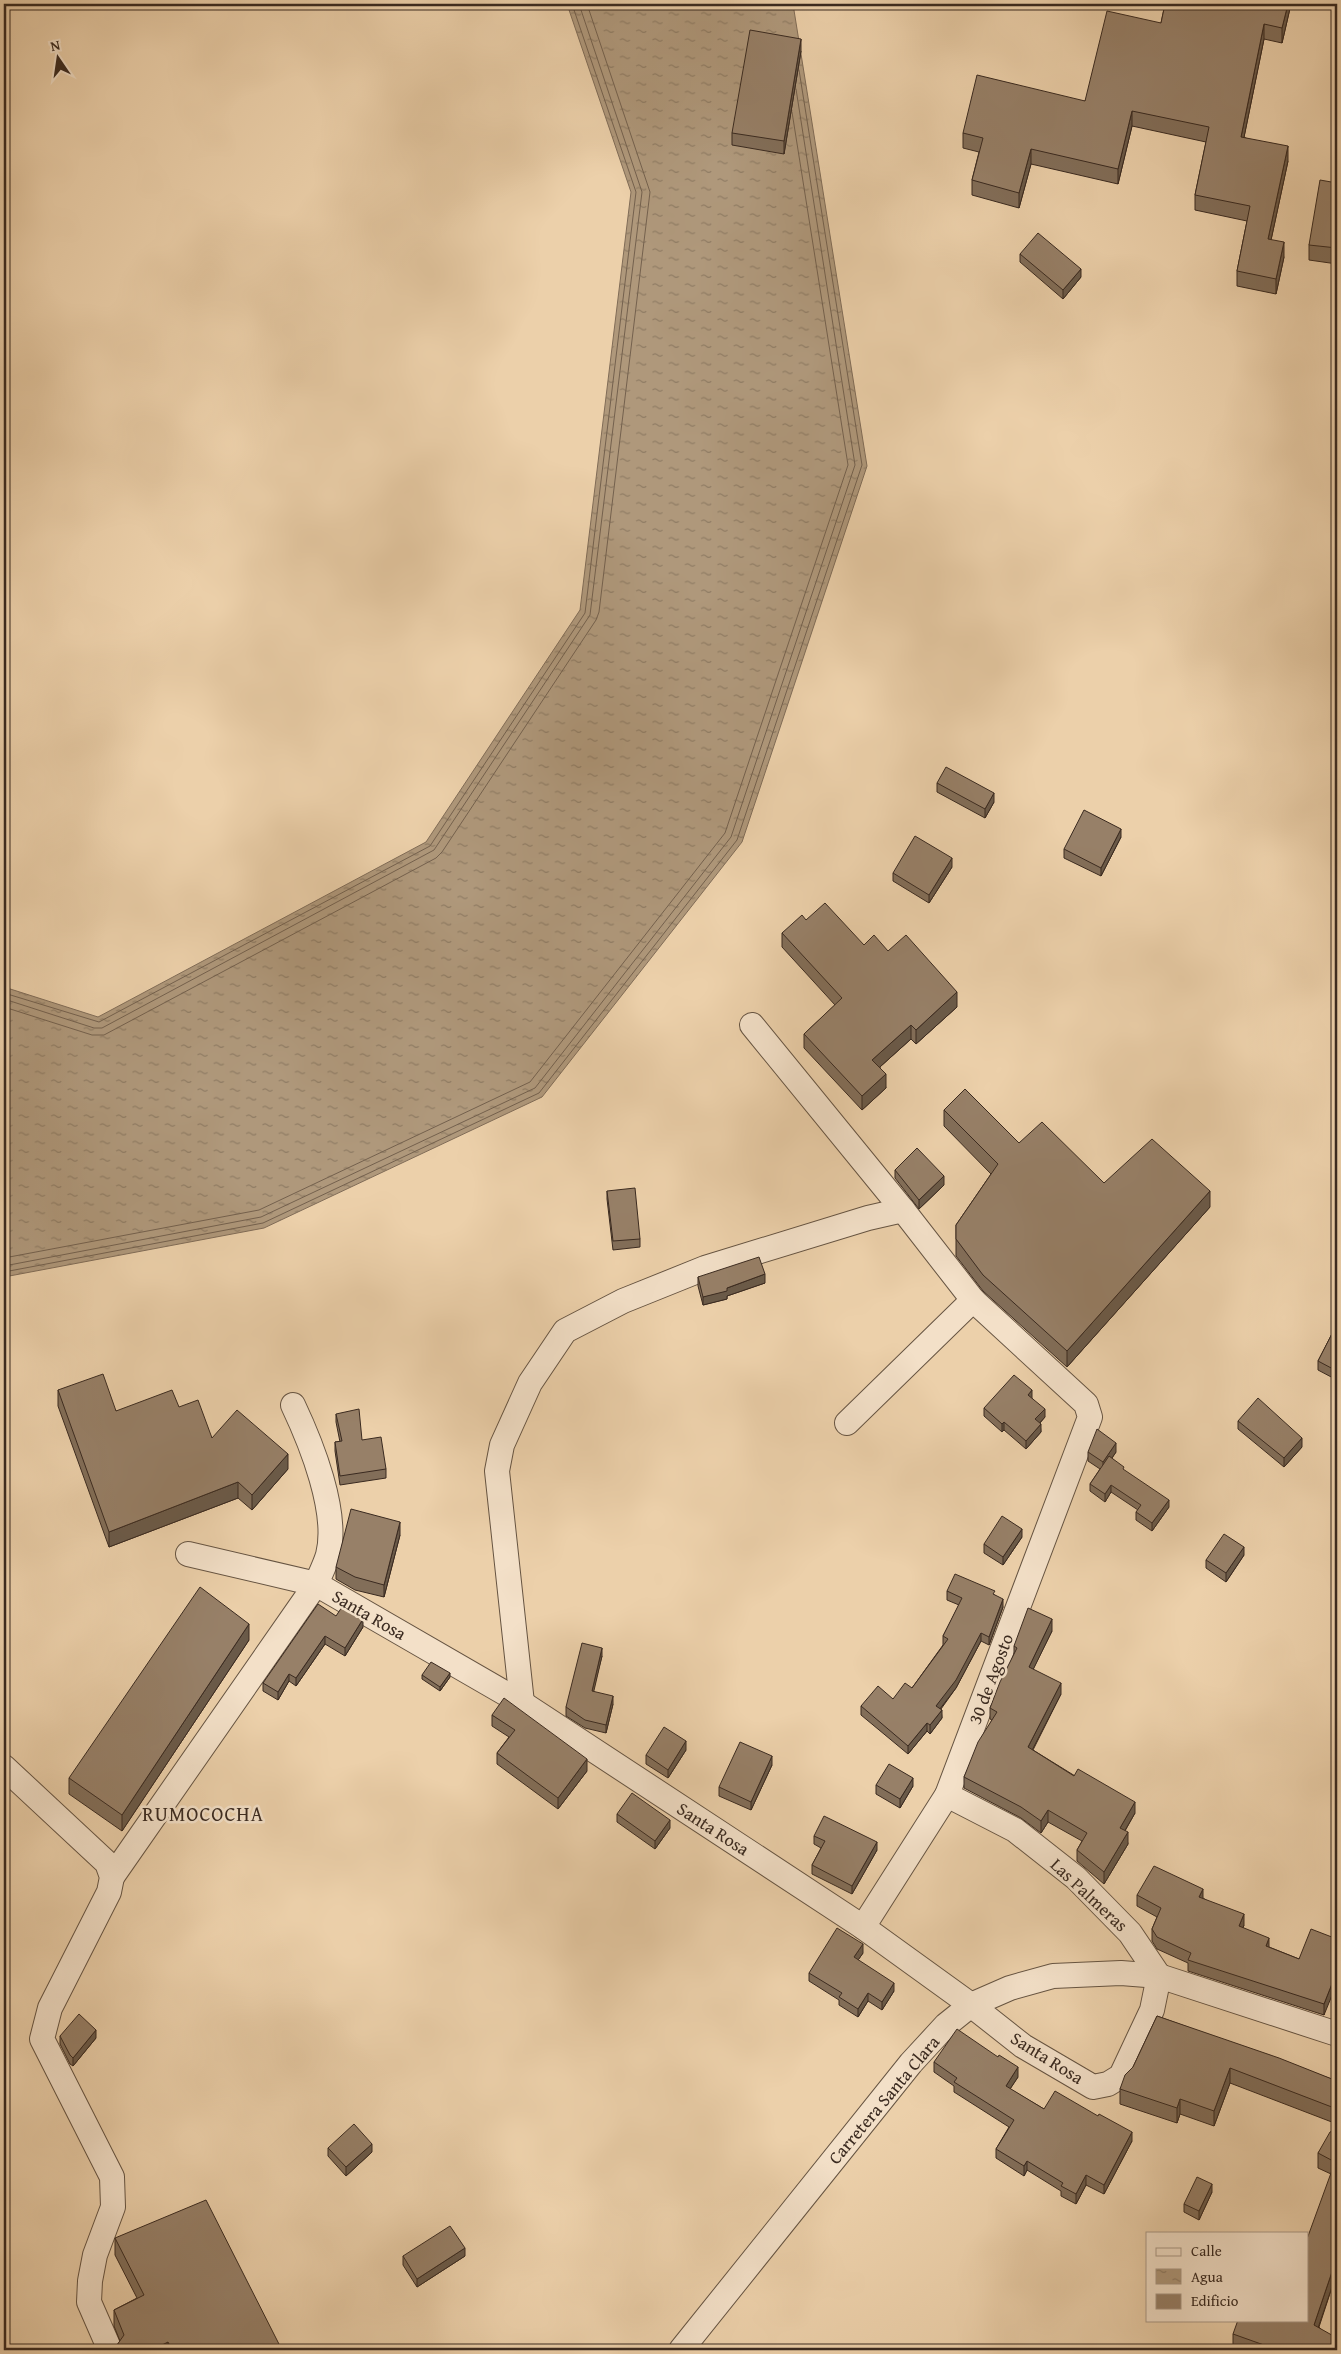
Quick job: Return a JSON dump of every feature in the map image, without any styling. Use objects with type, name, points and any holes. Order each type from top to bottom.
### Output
[{"type":"street","points":[[752,1025],[903,1210],[973,1300],[847,1423]]},
{"type":"street","points":[[522,1703],[497,1472],[502,1445],[530,1383],[565,1331],[623,1301],[705,1268],[868,1218],[903,1210]]},
{"type":"street","name":"30 de Agosto","points":[[863,1927],[947,1795],[1090,1417],[1086,1404],[973,1300]]},
{"type":"street","points":[[110,2350],[97,2326],[89,2302],[90,2281],[95,2255],[114,2207],[112,2178],[42,2039],[50,2008],[109,1892],[112,1877],[316,1584],[328,1554],[327,1501],[313,1447],[293,1405]]},
{"type":"street","name":"Santa Rosa","points":[[188,1554],[316,1584],[522,1703],[863,1927],[971,2005],[1023,2046],[1093,2087],[1108,2084],[1120,2076],[1152,2010],[1159,1976]]},
{"type":"street","points":[[4,1768],[107,1863],[112,1877]]},
{"type":"street","name":"Las Palmeras","points":[[947,1795],[1015,1830],[1076,1878],[1130,1933],[1159,1976]]},
{"type":"street","name":"Carretera Santa Clara","points":[[681,2350],[927,2044],[971,2005],[1010,1988],[1054,1976],[1121,1974],[1159,1976]]},
{"type":"street","points":[[1159,1976],[1337,2034]]},
{"type":"water","points":[[567,4],[793,4],[867,466],[742,842],[542,1097],[264,1228],[4,1277],[4,987],[98,1017],[426,842],[580,610],[631,192]]},
{"type":"building","points":[[1165,4],[1288,4],[1282,28],[1264,24],[1241,137],[1288,146],[1268,239],[1284,242],[1276,279],[1237,271],[1250,206],[1195,195],[1209,127],[1132,111],[1118,169],[1031,149],[1019,193],[972,180],[983,138],[963,133],[977,75],[1085,101],[1107,11],[1161,23]]},
{"type":"building","points":[[750,30],[801,39],[784,141],[732,133]]},
{"type":"building","points":[[1320,180],[1337,183],[1337,248],[1309,245]]},
{"type":"building","points":[[1038,233],[1081,269],[1063,290],[1020,254]]},
{"type":"building","points":[[946,767],[994,793],[985,809],[937,783]]},
{"type":"building","points":[[1084,810],[1121,829],[1101,868],[1064,849]]},
{"type":"building","points":[[915,836],[952,858],[929,895],[893,873]]},
{"type":"building","points":[[825,903],[864,945],[874,935],[888,951],[906,935],[957,992],[916,1030],[911,1025],[872,1060],[886,1074],[862,1096],[804,1034],[842,998],[782,933],[802,915],[806,920]]},
{"type":"building","points":[[965,1089],[1019,1143],[1042,1122],[1104,1183],[1152,1139],[1210,1191],[1067,1351],[983,1275],[956,1239],[956,1225],[998,1164],[944,1110]]},
{"type":"building","points":[[917,1148],[944,1176],[919,1200],[895,1170]]},
{"type":"building","points":[[635,1188],[640,1239],[613,1241],[607,1191]]},
{"type":"building","points":[[759,1257],[765,1274],[727,1288],[727,1291],[703,1297],[698,1277]]},
{"type":"building","points":[[1337,1324],[1337,1367],[1335,1370],[1318,1361]]},
{"type":"building","points":[[103,1374],[116,1411],[172,1390],[179,1407],[198,1400],[212,1438],[237,1410],[288,1454],[252,1495],[238,1482],[109,1532],[58,1390]]},
{"type":"building","points":[[1014,1375],[1032,1390],[1028,1395],[1045,1409],[1035,1419],[1041,1424],[1026,1441],[984,1408]]},
{"type":"building","points":[[1258,1398],[1302,1438],[1284,1458],[1238,1421]]},
{"type":"building","points":[[359,1409],[362,1440],[381,1437],[386,1469],[340,1476],[335,1442],[342,1441],[336,1414]]},
{"type":"building","points":[[1097,1429],[1116,1443],[1103,1462],[1088,1452]]},
{"type":"building","points":[[1109,1456],[1124,1467],[1123,1469],[1169,1500],[1152,1523],[1136,1512],[1141,1505],[1111,1485],[1105,1494],[1090,1484]]},
{"type":"building","points":[[351,1509],[400,1522],[384,1585],[355,1577],[336,1567]]},
{"type":"building","points":[[1002,1516],[1022,1529],[1003,1557],[984,1544]]},
{"type":"building","points":[[1224,1534],[1244,1547],[1226,1573],[1206,1560]]},
{"type":"building","points":[[955,1574],[995,1591],[993,1594],[1003,1599],[989,1637],[981,1633],[956,1680],[936,1706],[942,1710],[930,1725],[927,1723],[908,1746],[861,1706],[878,1686],[893,1699],[905,1683],[912,1688],[948,1639],[943,1636],[962,1598],[947,1591]]},
{"type":"building","points":[[200,1587],[249,1624],[122,1815],[69,1778]]},
{"type":"building","points":[[318,1604],[336,1616],[342,1607],[363,1619],[345,1648],[325,1636],[296,1678],[289,1674],[278,1692],[263,1683]]},
{"type":"building","points":[[1028,1608],[1052,1619],[1029,1667],[1061,1683],[1028,1747],[1074,1776],[1078,1769],[1135,1802],[1120,1828],[1128,1832],[1104,1872],[1077,1850],[1087,1833],[1048,1810],[1041,1821],[1021,1807],[964,1777],[978,1742],[997,1712],[990,1708],[1000,1682],[1017,1648],[1014,1646]]},
{"type":"building","points":[[582,1643],[602,1648],[592,1691],[613,1696],[606,1725],[585,1720],[566,1707]]},
{"type":"building","points":[[431,1662],[450,1673],[440,1687],[422,1675]]},
{"type":"building","points":[[504,1698],[587,1759],[558,1798],[497,1753],[515,1730],[492,1715]]},
{"type":"building","points":[[664,1727],[686,1741],[668,1770],[646,1755]]},
{"type":"building","points":[[740,1742],[772,1756],[751,1802],[719,1787]]},
{"type":"building","points":[[889,1764],[913,1778],[900,1799],[876,1785]]},
{"type":"building","points":[[632,1793],[670,1820],[655,1841],[617,1814]]},
{"type":"building","points":[[824,1816],[877,1842],[852,1886],[812,1865],[825,1841],[814,1836]]},
{"type":"building","points":[[1154,1866],[1203,1889],[1199,1897],[1244,1914],[1239,1926],[1269,1938],[1266,1946],[1299,1959],[1311,1929],[1337,1939],[1337,1971],[1324,2004],[1188,1960],[1191,1953],[1157,1937],[1152,1929],[1161,1908],[1137,1895]]},
{"type":"building","points":[[837,1928],[863,1944],[854,1957],[894,1983],[882,2002],[868,1993],[858,2009],[839,1997],[842,1993],[809,1973]]},
{"type":"building","points":[[79,2014],[96,2030],[73,2058],[60,2036]]},
{"type":"building","points":[[1157,2016],[1279,2058],[1337,2081],[1337,2109],[1230,2068],[1214,2111],[1180,2099],[1177,2108],[1120,2089],[1125,2075],[1133,2067]]},
{"type":"building","points":[[957,2029],[998,2057],[999,2055],[1018,2067],[1006,2086],[1044,2109],[1055,2091],[1098,2116],[1099,2114],[1132,2132],[1104,2185],[1086,2175],[1076,2194],[1061,2186],[1063,2183],[1027,2161],[1024,2166],[996,2149],[1014,2120],[954,2082],[957,2078],[934,2062]]},
{"type":"building","points":[[354,2124],[372,2144],[346,2167],[328,2148]]},
{"type":"building","points":[[1337,2129],[1337,2257],[1314,2325],[1337,2338],[1337,2345],[1334,2350],[1310,2350],[1306,2348],[1305,2350],[1278,2350],[1233,2334],[1237,2322],[1308,2322],[1308,2236],[1335,2162],[1318,2153],[1330,2132]]},
{"type":"building","points":[[1197,2177],[1212,2184],[1199,2211],[1184,2204]]},
{"type":"building","points":[[206,2200],[282,2350],[172,2350],[168,2342],[152,2350],[120,2350],[117,2345],[124,2335],[114,2310],[144,2295],[115,2238]]},
{"type":"building","points":[[450,2226],[465,2248],[417,2279],[403,2256]]},
{"type":"district","name":"RUMOCOCHA","points":[[203,1814]]}]
